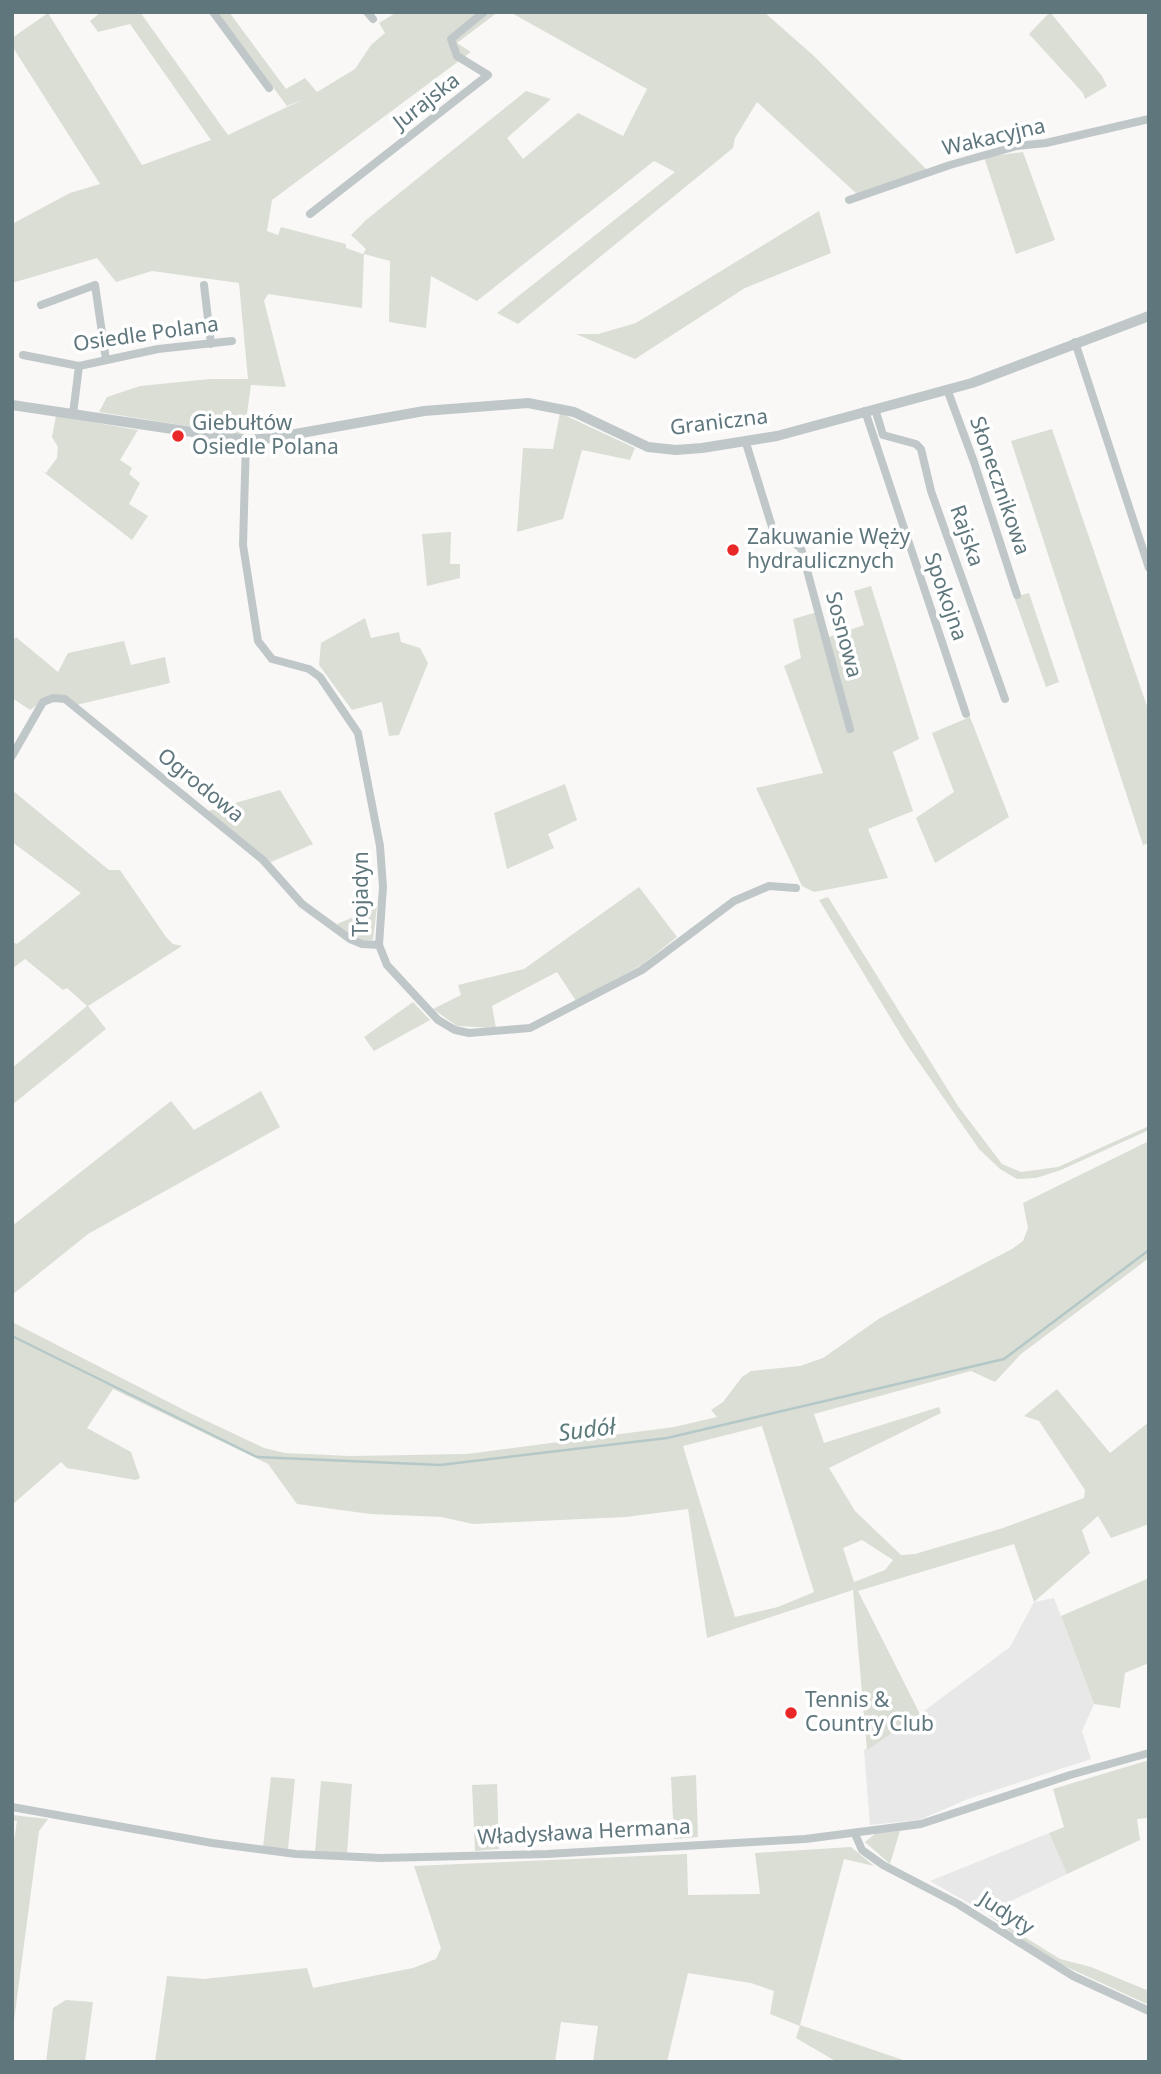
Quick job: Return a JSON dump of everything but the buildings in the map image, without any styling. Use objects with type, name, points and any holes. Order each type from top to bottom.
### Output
[{"type":"street","points":[[213,12],[269,89]]},
{"type":"street","name":"Jurajska","points":[[310,214],[488,75],[457,56],[451,39],[484,12]]},
{"type":"street","name":"Wakacyjna","points":[[849,200],[950,165],[1017,146],[1046,144],[1149,119]]},
{"type":"street","points":[[41,305],[95,285],[106,360]]},
{"type":"street","points":[[204,285],[211,344]]},
{"type":"street","name":"Graniczna","points":[[12,405],[246,440],[273,439],[424,411],[517,402],[569,410],[634,442],[655,448],[686,450],[746,443],[980,380],[1149,316]]},
{"type":"street","name":"Osiedle Polana","points":[[23,355],[79,366],[158,349],[232,341]]},
{"type":"street","points":[[1075,342],[1149,568]]},
{"type":"street","points":[[73,414],[79,366]]},
{"type":"street","name":"Słonecznikowa","points":[[947,389],[974,461],[1017,594]]},
{"type":"street","name":"Rajska","points":[[870,410],[883,435],[916,444],[921,449],[932,491],[1005,699]]},
{"type":"street","name":"Spokojna","points":[[870,410],[966,714]]},
{"type":"street","name":"Trojadyn","points":[[246,440],[243,545],[258,641],[272,659],[309,669],[320,677],[358,733],[380,846],[383,887],[379,945],[387,965],[443,1024],[469,1033],[530,1028],[642,970],[734,901],[769,886],[796,888]]},
{"type":"street","name":"Sosnowa","points":[[746,443],[773,530],[800,548],[850,729]]},
{"type":"street","name":"Ogrodowa","points":[[12,755],[43,702],[65,699],[263,860],[302,904],[350,939],[362,944],[379,945]]},
{"type":"street","name":"Władysława Hermana","points":[[12,1807],[212,1843],[361,1857],[547,1854],[855,1834],[921,1824],[1058,1779],[1149,1753]]},
{"type":"street","name":"Judyty","points":[[855,1834],[859,1846],[874,1860],[958,1904],[1073,1976],[1149,2011]]},
{"type":"shaded area","points":[[101,12],[140,12],[228,135],[304,99],[287,106],[217,12],[229,12],[286,89],[305,78],[317,92],[355,69],[371,45],[385,33],[379,23],[397,12],[498,12],[457,43],[471,52],[272,200],[267,231],[278,235],[281,227],[346,244],[346,248],[363,254],[366,249],[351,235],[366,220],[526,91],[551,99],[507,138],[523,159],[578,113],[623,136],[647,89],[510,12],[764,12],[814,56],[927,170],[858,195],[757,102],[735,138],[733,148],[518,324],[497,313],[675,172],[654,161],[477,301],[431,276],[426,328],[389,322],[390,261],[364,254],[362,308],[268,294],[264,301],[286,387],[251,385],[244,435],[99,412],[107,397],[140,386],[210,379],[248,379],[239,283],[152,271],[116,282],[97,258],[12,283],[12,224],[70,193],[100,184],[12,46],[12,38],[48,13],[142,165],[211,140],[130,24],[98,32],[90,21]]},
{"type":"shaded area","points":[[1050,12],[1102,76],[1107,86],[1085,99],[1083,93],[1029,34]]},
{"type":"shaded area","points":[[1023,152],[1055,240],[1016,254],[984,157]]},
{"type":"shaded area","points":[[819,211],[831,253],[745,288],[635,359],[576,334],[598,334],[636,323]]},
{"type":"shaded area","points":[[560,413],[635,448],[630,460],[582,450],[563,519],[517,532],[523,448],[553,449]]},
{"type":"shaded area","points":[[56,416],[138,430],[120,460],[132,468],[129,474],[140,483],[129,504],[148,516],[132,540],[41,470],[46,473],[57,458],[58,447],[52,437]]},
{"type":"shaded area","points":[[1052,429],[1149,712],[1149,843],[1143,845],[1011,441]]},
{"type":"shaded area","points":[[451,532],[450,564],[460,564],[460,578],[427,586],[422,534]]},
{"type":"shaded area","points":[[871,586],[919,739],[893,752],[913,811],[868,829],[888,878],[814,892],[802,886],[756,788],[823,773],[784,666],[801,658],[793,619],[821,611],[829,637],[864,625],[854,591]]},
{"type":"shaded area","points":[[1029,593],[1059,682],[1046,687],[1014,597]]},
{"type":"shaded area","points":[[365,618],[371,638],[399,632],[401,642],[420,648],[428,663],[399,735],[389,736],[382,702],[352,710],[319,665],[321,643]]},
{"type":"shaded area","points":[[16,637],[58,672],[68,653],[124,641],[131,665],[165,657],[170,683],[76,705],[63,696],[52,694],[30,710],[12,698],[12,642]]},
{"type":"shaded area","points":[[970,717],[1009,817],[935,863],[916,818],[954,792],[932,733]]},
{"type":"shaded area","points":[[565,784],[577,820],[548,834],[554,848],[507,869],[494,813]]},
{"type":"shaded area","points":[[12,790],[109,870],[120,870],[166,937],[173,944],[182,946],[88,1006],[106,1029],[12,1105],[12,1068],[87,1006],[67,988],[63,990],[25,959],[12,969],[12,942],[17,944],[81,893],[12,842]]},
{"type":"shaded area","points":[[280,790],[313,844],[271,862],[208,811]]},
{"type":"shaded area","points":[[639,887],[677,937],[642,965],[576,1001],[557,972],[492,1006],[496,1028],[457,1026],[433,1009],[461,995],[458,985],[524,969]]},
{"type":"shaded area","points":[[828,897],[958,1106],[1002,1164],[1021,1172],[1058,1167],[1149,1126],[1149,1130],[1061,1170],[1036,1178],[1017,1179],[1000,1169],[979,1149],[907,1045],[819,900]]},
{"type":"shaded area","points":[[377,907],[373,940],[362,940],[344,932],[337,924]]},
{"type":"shaded area","points":[[413,1002],[430,1020],[374,1051],[364,1037]]},
{"type":"shaded area","points":[[261,1091],[280,1127],[88,1234],[12,1295],[12,1226],[171,1101],[194,1130]]},
{"type":"shaded area","points":[[1149,1141],[1149,1258],[1021,1354],[995,1382],[971,1371],[814,1414],[824,1443],[939,1407],[941,1413],[829,1468],[855,1511],[901,1555],[915,1554],[1003,1528],[1084,1498],[1085,1490],[1039,1421],[1024,1416],[1057,1389],[1110,1453],[1149,1422],[1149,1524],[1111,1538],[1098,1516],[1082,1530],[1090,1553],[1034,1602],[1014,1544],[858,1591],[920,1714],[867,1750],[853,1590],[707,1638],[688,1509],[626,1517],[473,1524],[441,1517],[370,1514],[297,1504],[268,1464],[113,1389],[87,1428],[131,1452],[140,1478],[136,1480],[67,1468],[61,1462],[12,1505],[12,1322],[264,1448],[285,1453],[350,1456],[467,1454],[674,1427],[717,1417],[711,1410],[723,1402],[742,1377],[751,1371],[800,1366],[823,1358],[880,1318],[1012,1249],[1023,1241],[1028,1228],[1023,1203]],"holes":[[[762,1426],[814,1592],[778,1607],[735,1617],[683,1446]],[[862,1540],[893,1560],[885,1570],[854,1582],[843,1548]]]},
{"type":"shaded area","points":[[1147,1579],[1149,1663],[1125,1673],[1120,1708],[1094,1704],[1061,1616]]},
{"type":"shaded area","points":[[1054,1598],[1094,1704],[1082,1731],[1091,1759],[968,1799],[919,1820],[870,1825],[864,1750],[920,1714],[1010,1647],[1034,1602]]},
{"type":"shaded area","points":[[1149,1760],[1149,1818],[1137,1819],[1140,1840],[1067,1874],[1049,1833],[1064,1827],[1053,1789]]},
{"type":"shaded area","points":[[696,1775],[698,1837],[674,1839],[671,1777]]},
{"type":"shaded area","points":[[271,1777],[295,1779],[288,1849],[263,1847]]},
{"type":"shaded area","points":[[321,1781],[352,1784],[347,1853],[315,1852]]},
{"type":"shaded area","points":[[497,1784],[499,1849],[475,1851],[472,1785]]},
{"type":"shaded area","points":[[12,1815],[48,1819],[39,1831],[13,2028],[12,1853],[17,1821],[12,1820]]},
{"type":"shaded area","points":[[900,1831],[890,1864],[865,1842],[876,1833]]},
{"type":"shaded area","points":[[1049,1833],[1067,1874],[986,1913],[930,1881]]},
{"type":"shaded area","points":[[851,1847],[874,1866],[844,1859],[800,2025],[909,2062],[837,2062],[796,2038],[800,2026],[770,2014],[774,1991],[751,1983],[688,1973],[667,2062],[593,2062],[598,2026],[561,2022],[555,2062],[155,2062],[167,1976],[204,1979],[307,1968],[313,1988],[413,1968],[436,1959],[441,1948],[414,1866],[687,1854],[688,1895],[760,1894],[755,1853]]},
{"type":"shaded area","points":[[986,1913],[1060,1959],[1091,1967],[1149,1991],[1149,2005],[1043,1956]]},
{"type":"shaded area","points":[[66,2000],[93,2002],[85,2062],[46,2062],[53,2008]]},
{"type":"waterway","name":"Sudół","points":[[12,1336],[257,1457],[440,1465],[667,1438],[1004,1359],[1149,1250]]},
{"type":"place","name":"Giebułtów Osiedle Polana","points":[[178,436]]},
{"type":"place","name":"Zakuwanie Węży hydraulicznych","points":[[733,550]]},
{"type":"place","name":"Tennis & Country Club","points":[[791,1713]]}]
